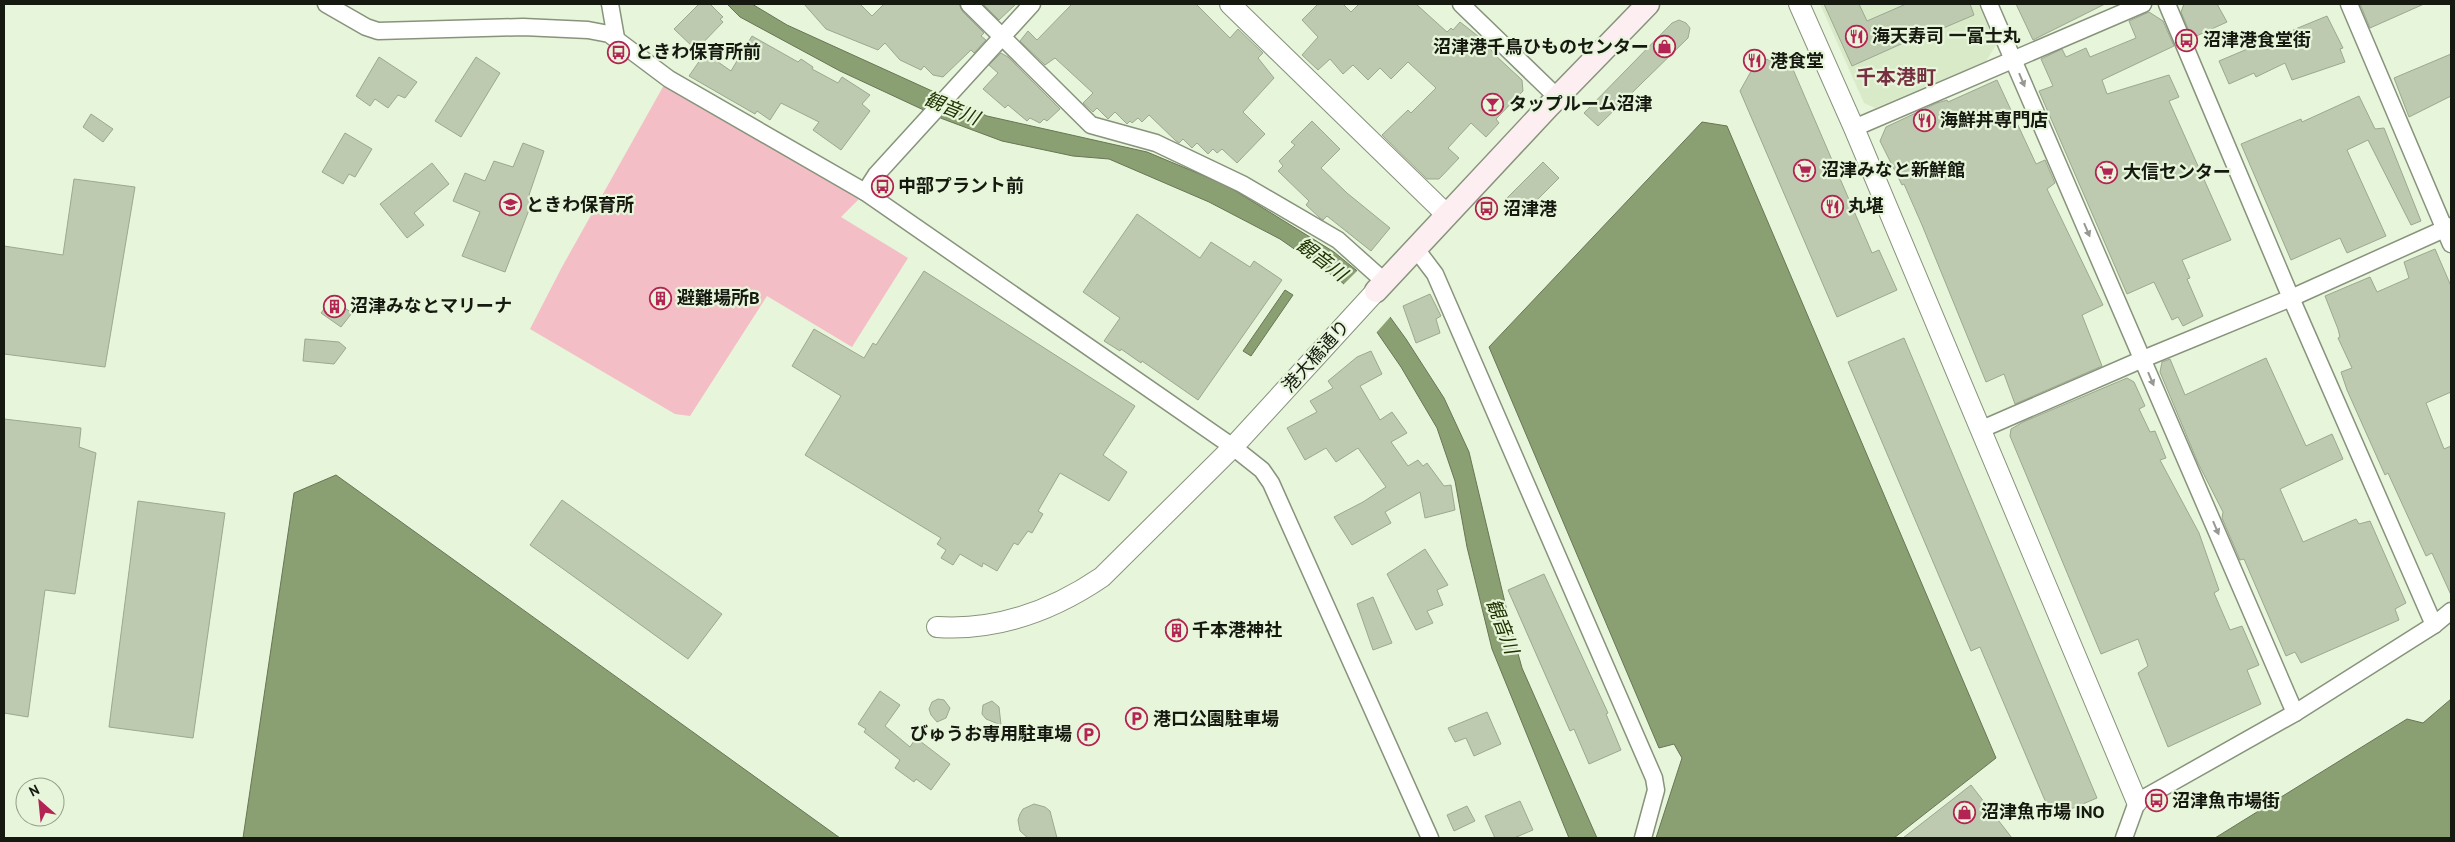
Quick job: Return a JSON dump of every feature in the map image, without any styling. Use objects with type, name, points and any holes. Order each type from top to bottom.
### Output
[{"type":"main road","name":"港大橋通り","points":[[1380,286],[1557,97],[1648,4]]},
{"type":"street","points":[[610,4],[616,38]]},
{"type":"street","points":[[969,4],[1091,125],[1156,143],[1242,184],[1338,240],[1380,286]]},
{"type":"street","points":[[865,192],[876,175],[1032,4]]},
{"type":"street","points":[[1230,4],[1447,215]]},
{"type":"street","points":[[1461,4],[1557,97]]},
{"type":"street","points":[[1799,4],[1982,429],[2137,802]]},
{"type":"street","points":[[1989,4],[2295,713]]},
{"type":"street","points":[[1854,128],[2013,58],[2143,4]]},
{"type":"street","points":[[2167,4],[2291,298],[2434,625]]},
{"type":"street","points":[[1982,429],[2143,359],[2449,233],[2349,4]]},
{"type":"street","points":[[336,7],[378,31],[523,27],[588,30],[602,32],[616,38],[669,79],[865,192],[1234,447],[1262,470],[1271,483],[1430,838]]},
{"type":"street","points":[[1416,249],[1430,265],[1440,283],[1654,778],[1656,790],[1643,838]]},
{"type":"street","name":"港大橋通り","points":[[937,627],[989,626],[1045,610],[1077,594],[1102,578],[1234,447],[1380,286]]},
{"type":"street","points":[[2124,838],[2137,802],[2295,713],[2434,625],[2451,610]]},
{"type":"shaded area","points":[[1820,4],[1978,4],[1996,45],[1986,61],[1875,108],[1864,103]]},
{"type":"shaded area","points":[[664,85],[859,199],[841,217],[908,258],[852,347],[767,296],[690,416],[675,414],[530,329],[562,267]]},
{"type":"water","name":"観音川","points":[[727,4],[752,4],[787,25],[987,116],[1147,152],[1226,185],[1334,252],[1356,270],[1406,339],[1444,398],[1469,452],[1522,668],[1597,838],[1569,838],[1492,649],[1467,547],[1455,481],[1437,428],[1401,367],[1343,283],[1280,239],[1209,202],[1109,159],[1073,156],[1002,141],[943,119],[840,71],[740,17]]},
{"type":"water","points":[[1702,122],[1727,126],[1996,758],[1894,838],[1656,838],[1682,758],[1674,744],[1659,748],[1489,347]]},
{"type":"water","points":[[1285,290],[1293,295],[1251,356],[1243,351]]},
{"type":"water","points":[[336,475],[840,838],[243,838],[294,493]]},
{"type":"water","points":[[2451,699],[2451,838],[2215,838],[2407,719],[2423,723]]},
{"type":"pier","points":[[1359,269],[1392,315],[1376,333],[1342,286]]},
{"type":"building","points":[[699,4],[710,4],[723,17],[720,19],[723,22],[696,50],[674,29]]},
{"type":"building","points":[[804,4],[860,4],[872,16],[884,4],[959,4],[962,11],[984,33],[981,36],[986,40],[974,53],[971,50],[943,77],[933,75],[924,66],[921,70],[900,60],[885,43],[878,50],[826,29]]},
{"type":"building","points":[[983,4],[1016,4],[999,20]]},
{"type":"building","points":[[1072,4],[1196,4],[1230,38],[1238,29],[1263,53],[1258,58],[1274,78],[1243,112],[1265,134],[1237,163],[1222,149],[1217,153],[1213,149],[1208,154],[1197,143],[1192,148],[1183,139],[1179,143],[1149,115],[1142,122],[1138,118],[1132,123],[1130,121],[1127,124],[1115,112],[1108,119],[1097,108],[1093,112],[1083,103],[1093,93],[1055,58],[1045,65],[1020,41],[1028,31],[1037,40]]},
{"type":"building","points":[[1318,4],[1343,4],[1351,12],[1359,4],[1416,4],[1447,32],[1451,28],[1453,30],[1460,22],[1483,40],[1495,55],[1522,80],[1523,91],[1496,119],[1499,123],[1486,137],[1471,123],[1448,148],[1459,158],[1439,179],[1427,179],[1382,135],[1408,110],[1411,113],[1436,88],[1408,62],[1391,79],[1380,68],[1368,80],[1353,65],[1343,74],[1330,59],[1318,70],[1302,55],[1318,37],[1302,20]]},
{"type":"building","points":[[1824,4],[1859,4],[1867,21],[1906,4],[1970,4],[1974,15],[1920,38],[1919,36],[1852,66]]},
{"type":"building","points":[[2016,4],[2105,4],[2033,40]]},
{"type":"building","points":[[2184,4],[2217,4],[2227,22],[2192,38],[2181,12]]},
{"type":"building","points":[[2360,4],[2424,4],[2370,28]]},
{"type":"building","points":[[2149,12],[2163,21],[2174,46],[2102,80],[2107,94],[2169,75],[2179,97],[2169,101],[2231,240],[2182,260],[2190,278],[2187,279],[2203,316],[2183,326],[2178,317],[2172,320],[2154,282],[2127,294],[2039,91],[2053,86],[2041,59],[2062,49],[2066,57],[2086,48],[2090,57],[2136,38],[2129,21]]},
{"type":"building","points":[[2327,16],[2343,48],[2340,49],[2345,62],[2292,80],[2285,63],[2256,77],[2254,73],[2229,84],[2219,61],[2264,42],[2267,49],[2296,37],[2293,30]]},
{"type":"building","points":[[1679,20],[1686,23],[1690,28],[1688,38],[1598,126],[1584,113],[1672,23]]},
{"type":"building","points":[[752,36],[798,62],[801,59],[813,67],[812,69],[838,83],[842,77],[870,95],[862,104],[870,111],[841,150],[813,130],[819,122],[781,103],[770,120],[757,111],[755,114],[689,76],[705,53],[731,71]]},
{"type":"building","points":[[1001,53],[1008,57],[1060,109],[1047,121],[1044,119],[1040,123],[1030,118],[1027,121],[1008,105],[1005,108],[983,89],[998,73],[989,65]]},
{"type":"building","points":[[2451,54],[2451,96],[2409,117],[2394,78]]},
{"type":"building","points":[[379,57],[417,82],[405,98],[398,95],[388,108],[375,99],[370,106],[356,96]]},
{"type":"building","points":[[476,57],[500,73],[461,137],[435,121]]},
{"type":"building","name":"沼津みなと新鮮館","points":[[1759,57],[1792,67],[1872,253],[1879,250],[1897,290],[1837,317],[1740,91]]},
{"type":"building","points":[[1997,80],[2036,164],[2045,160],[2055,183],[2047,189],[2103,305],[2082,315],[2102,366],[2015,404],[2004,374],[1986,382],[1904,184],[1902,185],[1880,141],[1886,127],[1937,103],[1947,100],[1948,102]]},
{"type":"building","points":[[2359,96],[2375,129],[2384,128],[2421,221],[2411,225],[2368,140],[2347,150],[2386,236],[2347,253],[2340,238],[2291,260],[2241,144],[2301,119],[2302,122]]},
{"type":"building","points":[[91,114],[113,129],[103,142],[83,127]]},
{"type":"building","points":[[1312,121],[1340,149],[1321,168],[1347,193],[1390,228],[1371,251],[1327,216],[1323,220],[1320,218],[1306,205],[1309,201],[1278,171],[1283,166],[1279,161],[1295,145],[1291,142]]},
{"type":"building","points":[[345,133],[372,149],[355,177],[349,174],[343,184],[322,172]]},
{"type":"building","points":[[523,143],[544,151],[529,195],[534,197],[505,272],[462,256],[480,212],[453,201],[465,173],[485,181],[494,161],[513,167]]},
{"type":"building","points":[[1543,162],[1559,178],[1520,217],[1504,201]]},
{"type":"building","points":[[432,163],[449,184],[414,213],[424,225],[407,238],[380,204]]},
{"type":"building","points":[[74,179],[135,187],[105,367],[4,354],[4,246],[63,255]]},
{"type":"building","points":[[1137,214],[1200,258],[1211,242],[1250,267],[1254,261],[1282,280],[1198,400],[1142,361],[1141,363],[1121,349],[1120,351],[1104,341],[1120,318],[1083,292]]},
{"type":"building","points":[[2435,249],[2451,286],[2451,392],[2426,403],[2444,449],[2451,446],[2451,595],[2432,553],[2426,556],[2388,473],[2385,475],[2347,390],[2341,372],[2352,368],[2338,338],[2340,337],[2338,329],[2325,296],[2370,277],[2377,292],[2409,278],[2404,262]]},
{"type":"building","points":[[924,271],[1135,406],[1103,455],[1127,472],[1109,501],[1060,473],[1038,511],[1043,514],[1032,533],[1028,531],[1018,545],[1014,543],[997,571],[983,563],[982,567],[960,554],[953,565],[941,558],[946,550],[937,544],[941,538],[805,455],[841,396],[792,366],[814,329],[864,358],[873,343],[876,345]]},
{"type":"building","points":[[1430,294],[1441,316],[1436,319],[1440,333],[1416,343],[1403,306]]},
{"type":"building","name":"沼津みなとマリーナ","points":[[332,299],[352,313],[341,327],[321,313]]},
{"type":"building","points":[[1904,338],[2097,798],[2052,817],[1980,647],[1971,651],[1848,362]]},
{"type":"building","points":[[305,339],[339,342],[346,348],[334,364],[303,361]]},
{"type":"building","points":[[1371,351],[1382,374],[1360,386],[1380,420],[1392,412],[1407,433],[1391,442],[1408,466],[1418,460],[1423,466],[1427,463],[1444,486],[1451,485],[1455,510],[1425,518],[1420,492],[1385,512],[1391,523],[1352,545],[1334,517],[1386,487],[1358,448],[1336,462],[1326,448],[1305,460],[1287,428],[1317,412],[1310,401],[1333,388],[1328,381],[1357,357]]},
{"type":"building","points":[[2266,358],[2306,446],[2332,434],[2343,459],[2280,489],[2303,542],[2356,519],[2359,524],[2370,521],[2406,603],[2395,609],[2399,620],[2301,663],[2295,652],[2286,656],[2244,559],[2240,560],[2222,518],[2223,512],[2198,463],[2160,372],[2162,362],[2170,359],[2185,395]]},
{"type":"building","points":[[2127,378],[2134,382],[2145,406],[2139,409],[2150,432],[2155,431],[2166,458],[2160,460],[2199,533],[2219,590],[2214,593],[2230,630],[2242,626],[2259,665],[2247,670],[2261,704],[2168,747],[2138,673],[2148,666],[2138,639],[2101,654],[2010,436],[2011,429],[2023,422]]},
{"type":"building","points":[[4,419],[81,428],[79,447],[96,453],[75,594],[45,590],[28,717],[4,713]]},
{"type":"building","points":[[562,500],[722,614],[688,659],[530,545]]},
{"type":"building","points":[[138,501],[225,513],[193,738],[109,727]]},
{"type":"building","points":[[1425,549],[1448,585],[1437,590],[1443,605],[1427,611],[1433,623],[1416,630],[1387,574]]},
{"type":"building","points":[[1544,574],[1608,713],[1606,714],[1621,750],[1589,764],[1574,729],[1570,731],[1508,590]]},
{"type":"building","points":[[1373,597],[1392,643],[1373,650],[1357,604]]},
{"type":"building","name":"千本港神社","points":[[1179,618],[1187,632],[1173,641],[1165,627]]},
{"type":"building","points":[[880,691],[900,705],[885,726],[910,747],[916,738],[950,764],[931,790],[916,779],[914,782],[895,768],[900,760],[864,732],[866,729],[858,724]]},
{"type":"building","points":[[938,699],[944,700],[950,708],[946,718],[937,722],[929,709],[932,702]]},
{"type":"building","points":[[992,701],[999,707],[1001,725],[986,719],[982,714],[983,705]]},
{"type":"building","points":[[1487,712],[1501,744],[1474,756],[1466,738],[1455,742],[1448,728]]},
{"type":"building","name":"沼津魚市場 INO","points":[[1971,785],[2012,838],[1903,838]]},
{"type":"building","points":[[1520,801],[1533,830],[1514,838],[1495,838],[1485,816]]},
{"type":"building","points":[[1034,804],[1045,807],[1050,811],[1057,838],[1028,838],[1020,831],[1018,820],[1020,814],[1023,809]]},
{"type":"building","points":[[1467,806],[1475,821],[1454,831],[1447,815]]},
{"type":"place","name":"海天寿司 一富士丸","points":[[1856,36]]},
{"type":"place","name":"沼津港食堂街","points":[[2187,40]]},
{"type":"place","name":"沼津港千鳥ひものセンター","points":[[1665,47]]},
{"type":"place","name":"ときわ保育所前","points":[[619,52]]},
{"type":"place","name":"港食堂","points":[[1754,61]]},
{"type":"place","name":"タップルーム沼津","points":[[1493,104]]},
{"type":"place","name":"海鮮丼専門店","points":[[1924,120]]},
{"type":"place","name":"沼津みなと新鮮館","points":[[1805,170]]},
{"type":"place","name":"大信センター","points":[[2107,172]]},
{"type":"place","name":"中部プラント前","points":[[882,186]]},
{"type":"place","name":"ときわ保育所","points":[[510,205]]},
{"type":"place","name":"丸堪","points":[[1832,206]]},
{"type":"place","name":"沼津港","points":[[1487,209]]},
{"type":"place","name":"避難場所B","points":[[661,298]]},
{"type":"place","name":"沼津みなとマリーナ","points":[[334,306]]},
{"type":"place","name":"千本港神社","points":[[1176,630]]},
{"type":"place","name":"港口公園駐車場","points":[[1137,719]]},
{"type":"place","name":"びゅうお専用駐車場","points":[[1088,734]]},
{"type":"place","name":"沼津魚市場街","points":[[2156,801]]},
{"type":"place","name":"沼津魚市場 INO","points":[[1965,812]]},
{"type":"district","name":"千本港町","points":[[1896,77]]}]
